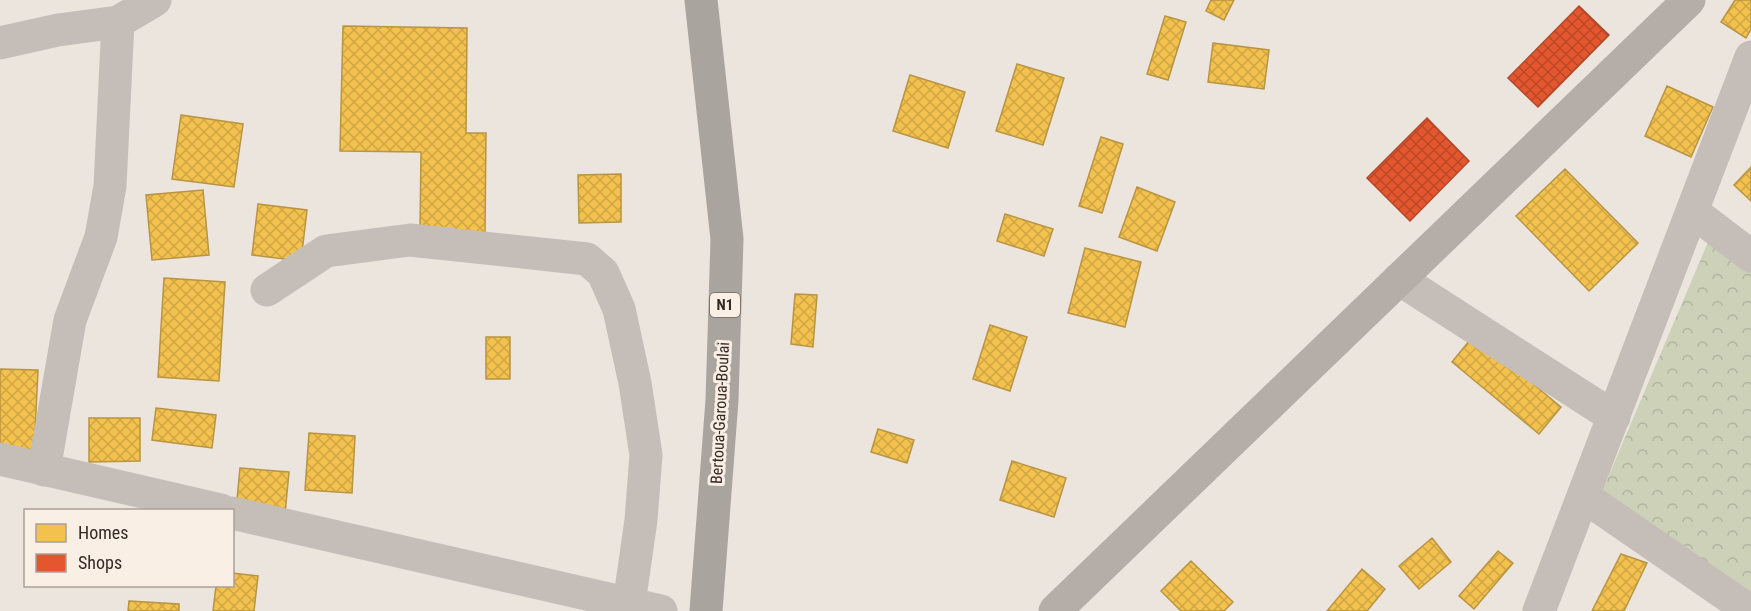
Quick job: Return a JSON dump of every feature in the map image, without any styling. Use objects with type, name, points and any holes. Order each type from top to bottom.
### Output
[{"type":"highway","name":"Bertoua-Garoua-Boulai","points":[[701,0],[727,239],[722,400],[706,611]]},
{"type":"street","points":[[0,43],[58,30],[118,22],[155,0]]},
{"type":"street","points":[[1055,611],[1689,0]]},
{"type":"street","points":[[44,470],[70,320],[101,237],[111,186],[118,22]]},
{"type":"street","points":[[1539,611],[1751,57]]},
{"type":"street","points":[[1692,211],[1751,256]]},
{"type":"street","points":[[267,290],[326,251],[410,240],[587,260],[603,273],[619,309],[635,382],[646,455],[641,520],[629,604]]},
{"type":"street","points":[[1399,279],[1614,417]]},
{"type":"street","points":[[0,459],[217,509]]},
{"type":"street","points":[[1583,495],[1750,611]]},
{"type":"street","points":[[234,513],[661,611]]},
{"type":"green space","points":[[1711,235],[1751,261],[1751,611],[1595,508]]},
{"type":"building: Homes","points":[[1211,0],[1234,0],[1224,20],[1206,11]]},
{"type":"building: Homes","points":[[1735,0],[1751,0],[1751,29],[1746,38],[1721,22]]},
{"type":"building: Homes","points":[[1165,16],[1186,22],[1168,80],[1147,74]]},
{"type":"building: Homes","points":[[343,26],[467,28],[466,133],[486,133],[485,232],[420,231],[421,152],[340,151]]},
{"type":"building: Homes","points":[[1213,43],[1269,50],[1264,89],[1208,82]]},
{"type":"building: Homes","points":[[1017,64],[1064,78],[1043,145],[996,131]]},
{"type":"building: Homes","points":[[910,75],[965,92],[948,148],[893,131]]},
{"type":"building: Homes","points":[[1667,86],[1713,107],[1691,157],[1645,136]]},
{"type":"building: Homes","points":[[181,115],[243,124],[234,187],[172,179]]},
{"type":"building: Homes","points":[[1101,137],[1123,144],[1102,213],[1079,206]]},
{"type":"building: Homes","points":[[1751,167],[1751,201],[1734,185]]},
{"type":"building: Homes","points":[[1565,169],[1638,243],[1589,291],[1516,216]]},
{"type":"building: Homes","points":[[621,174],[621,222],[579,223],[578,175]]},
{"type":"building: Homes","points":[[1137,187],[1175,202],[1157,251],[1119,237]]},
{"type":"building: Homes","points":[[203,190],[209,255],[152,260],[146,195]]},
{"type":"building: Homes","points":[[258,204],[307,210],[301,261],[252,255]]},
{"type":"building: Homes","points":[[1005,214],[1053,229],[1044,256],[997,241]]},
{"type":"building: Homes","points":[[1085,248],[1141,262],[1125,327],[1068,313]]},
{"type":"building: Homes","points":[[164,278],[225,282],[219,381],[158,377]]},
{"type":"building: Homes","points":[[795,294],[817,295],[813,347],[791,344]]},
{"type":"building: Homes","points":[[990,325],[1027,337],[1010,391],[973,379]]},
{"type":"building: Homes","points":[[1474,335],[1561,407],[1539,434],[1452,362]]},
{"type":"building: Homes","points":[[486,337],[510,337],[510,379],[486,379]]},
{"type":"building: Homes","points":[[0,369],[38,370],[34,454],[0,452]]},
{"type":"building: Homes","points":[[156,408],[216,415],[212,448],[152,440]]},
{"type":"building: Homes","points":[[89,418],[140,418],[140,461],[89,462]]},
{"type":"building: Homes","points":[[878,429],[914,440],[907,463],[871,452]]},
{"type":"building: Homes","points":[[309,433],[355,436],[352,493],[305,490]]},
{"type":"building: Homes","points":[[1012,461],[1066,478],[1054,517],[1000,500]]},
{"type":"building: Homes","points":[[240,468],[289,472],[285,514],[236,510]]},
{"type":"building: Homes","points":[[1432,538],[1451,562],[1419,589],[1399,566]]},
{"type":"building: Homes","points":[[1498,551],[1513,563],[1474,609],[1459,596]]},
{"type":"building: Homes","points":[[1621,554],[1647,563],[1624,611],[1592,611]]},
{"type":"building: Homes","points":[[1191,561],[1233,602],[1224,611],[1181,611],[1161,591]]},
{"type":"building: Homes","points":[[1362,569],[1385,589],[1367,611],[1327,611]]},
{"type":"building: Homes","points":[[234,573],[258,576],[254,611],[213,611],[216,587],[234,587]]},
{"type":"building: Homes","points":[[129,601],[179,604],[179,611],[128,611]]},
{"type":"building: Shops","points":[[1579,6],[1609,35],[1538,107],[1508,78]]},
{"type":"building: Shops","points":[[1427,118],[1469,161],[1410,221],[1367,178]]}]
